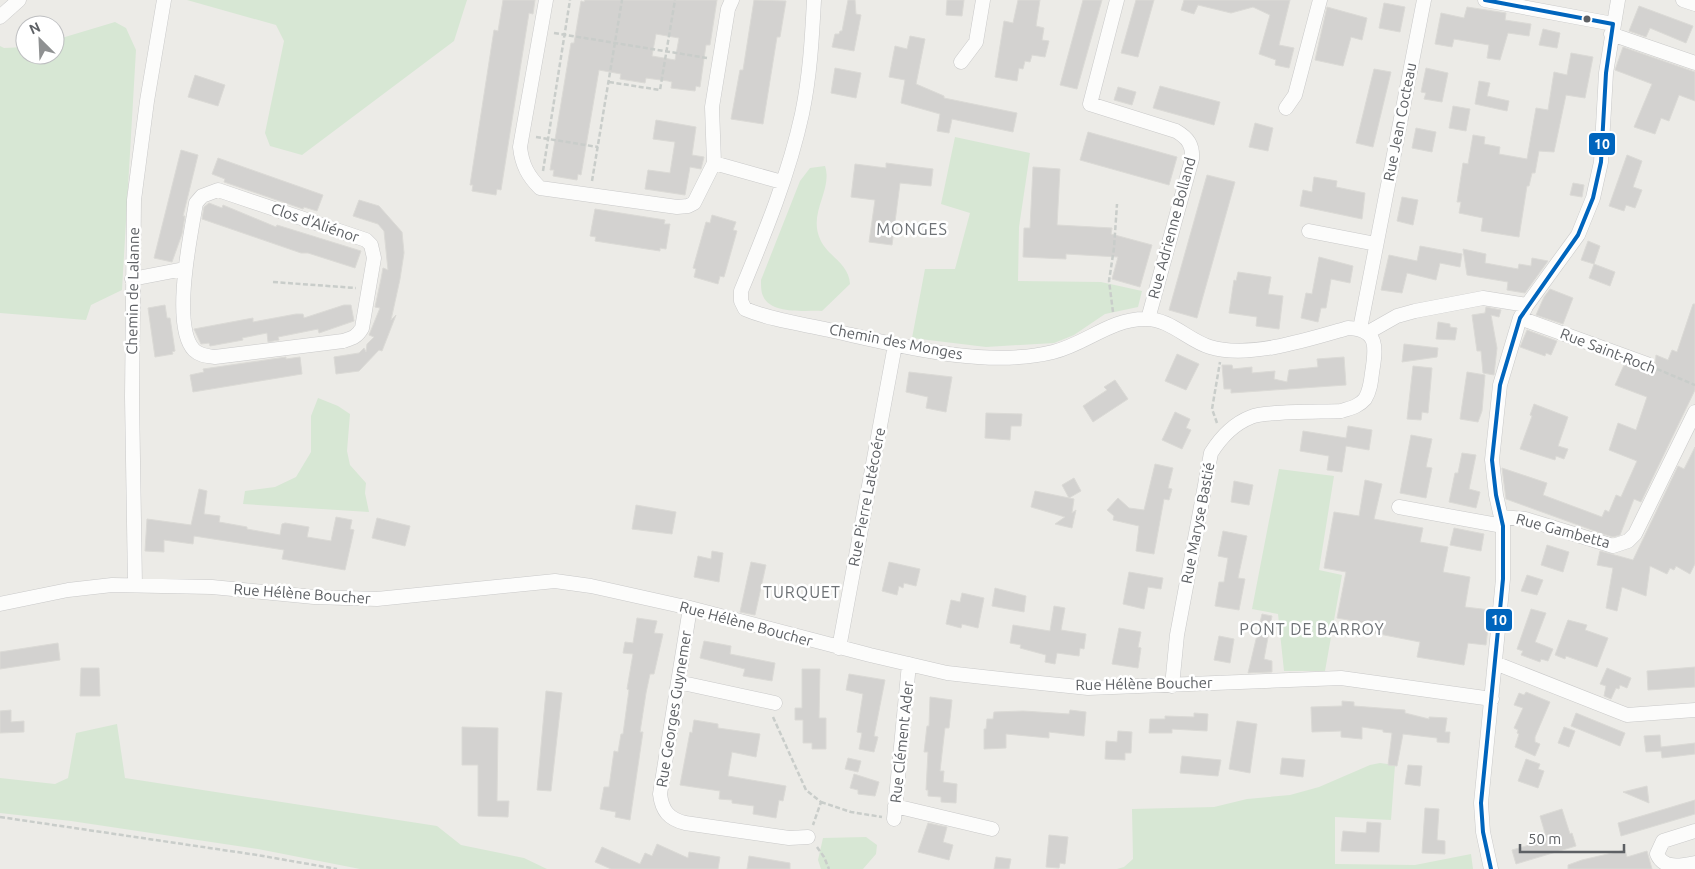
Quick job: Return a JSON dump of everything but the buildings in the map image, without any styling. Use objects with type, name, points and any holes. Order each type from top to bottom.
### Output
[{"type":"street","points":[[0,17],[19,0]]},
{"type":"street","name":"Chemin de Lalanne","points":[[135,585],[132,278],[134,200],[147,101],[164,0]]},
{"type":"street","points":[[546,0],[520,147],[524,168],[540,188],[677,207],[688,206],[694,203],[701,193],[714,163],[712,107],[728,9],[732,0]]},
{"type":"street","name":"Chemin des Monges","points":[[814,0],[810,60],[802,114],[774,208],[741,290],[741,301],[745,310],[895,345],[963,356],[1054,352],[1082,341],[1117,323],[1148,319],[1166,324],[1211,347],[1222,349],[1268,348],[1348,328],[1363,331],[1397,316],[1483,298],[1527,305]]},
{"type":"street","points":[[961,62],[976,42],[984,0]]},
{"type":"street","name":"Rue Adrienne Bolland","points":[[1117,0],[1090,104],[1176,131],[1186,137],[1193,151],[1148,319]]},
{"type":"street","points":[[1286,108],[1295,95],[1320,0]]},
{"type":"street","name":"Rue Jean Cocteau","points":[[1363,331],[1376,244],[1424,0]]},
{"type":"street","points":[[1485,0],[1612,29],[1695,63]]},
{"type":"street","points":[[1491,869],[1483,832],[1481,803],[1503,579],[1502,522],[1493,475],[1494,432],[1500,385],[1520,318],[1527,305],[1578,235],[1593,198],[1601,162],[1612,29],[1618,0]]},
{"type":"street","points":[[1683,0],[1695,4]]},
{"type":"street","points":[[714,163],[782,182]]},
{"type":"street","name":"Clos d'Aliénor","points":[[218,190],[366,240],[374,251],[362,328],[353,338],[216,357],[202,355],[194,350],[188,340],[185,328],[184,269],[196,203],[202,196],[218,190]]},
{"type":"street","points":[[1309,232],[1376,244]]},
{"type":"street","points":[[132,278],[184,269]]},
{"type":"street","name":"Rue Saint-Roch","points":[[1520,318],[1646,364]]},
{"type":"street","name":"Rue Maryse Bastié","points":[[1172,686],[1177,635],[1207,466],[1211,453],[1222,438],[1235,426],[1253,416],[1340,411],[1354,408],[1369,392],[1376,351],[1374,341],[1363,331]]},
{"type":"street","name":"Rue Pierre Latécoére","points":[[839,648],[895,345]]},
{"type":"street","name":"Rue Gambetta","points":[[1399,508],[1502,522],[1525,519],[1613,546],[1621,544],[1635,534],[1695,412]]},
{"type":"street","name":"Rue Hélène Boucher","points":[[0,604],[68,590],[135,585],[212,587],[314,597],[377,599],[555,581],[591,586],[690,608],[839,648],[947,672],[1088,688],[1341,678],[1492,699]]},
{"type":"street","name":"Rue Georges Guynemer","points":[[690,608],[660,794],[664,811],[670,817],[685,823],[789,838],[808,837]]},
{"type":"street","points":[[1496,663],[1627,715],[1695,710]]},
{"type":"street","name":"Rue Clément Ader","points":[[895,813],[909,664]]},
{"type":"street","points":[[678,682],[774,703]]},
{"type":"street","points":[[895,813],[992,829]]},
{"type":"street","points":[[1695,832],[1662,841],[1657,854],[1662,863],[1670,868],[1695,863]]},
{"type":"path","points":[[540,188],[570,0]]},
{"type":"path","points":[[590,195],[622,0]]},
{"type":"path","points":[[610,82],[660,90],[675,0]]},
{"type":"path","points":[[540,31],[720,60]]},
{"type":"path","points":[[522,135],[598,147]]},
{"type":"path","points":[[1117,323],[1109,281],[1118,204]]},
{"type":"path","points":[[273,282],[368,289]]},
{"type":"path","points":[[1222,349],[1212,409],[1222,438]]},
{"type":"path","name":"Rue Saint-Roch","points":[[1646,364],[1695,385]]},
{"type":"path","points":[[774,703],[773,719],[806,790],[821,802],[852,812],[895,813]]},
{"type":"path","points":[[821,802],[808,837],[824,857],[829,869]]},
{"type":"path","points":[[0,817],[257,855],[337,869]]},
{"type":"green space","points":[[187,0],[467,0],[454,41],[302,155],[270,146],[265,133],[284,41],[276,25]]},
{"type":"green space","points":[[115,22],[126,28],[136,50],[122,290],[91,305],[86,320],[0,313],[0,46],[4,48],[15,47],[15,65],[65,65],[65,37]]},
{"type":"green space","points":[[955,137],[1030,153],[1019,227],[1018,281],[1101,282],[1142,291],[1138,307],[1105,314],[1074,335],[1054,343],[986,347],[912,338],[925,269],[955,269],[970,213],[941,204]]},
{"type":"green space","points":[[825,166],[826,184],[818,210],[817,229],[823,245],[846,270],[850,284],[822,311],[781,309],[767,302],[762,294],[761,280],[800,181],[810,168]]},
{"type":"green space","points":[[318,398],[338,406],[350,414],[347,451],[350,465],[366,483],[365,493],[369,512],[243,504],[245,491],[275,487],[296,477],[311,452],[311,416]]},
{"type":"green space","points":[[1279,469],[1334,476],[1319,570],[1342,575],[1325,671],[1284,671],[1278,614],[1252,609]]},
{"type":"green space","points":[[117,724],[125,778],[437,826],[461,845],[524,858],[547,869],[360,869],[258,849],[71,821],[0,813],[0,778],[55,784],[68,778],[76,733]]},
{"type":"green space","points":[[1380,763],[1395,765],[1391,820],[1335,817],[1335,864],[1415,865],[1471,854],[1473,869],[1117,869],[1124,867],[1133,859],[1132,809],[1214,807],[1247,799],[1290,795],[1319,787],[1370,765]]},
{"type":"green space","points":[[866,837],[877,845],[876,854],[863,869],[821,869],[818,860],[823,838]]},
{"type":"transit line","name":"10","points":[[1485,0],[1613,24],[1606,73],[1601,162],[1593,198],[1578,235],[1520,318],[1500,385],[1492,460],[1496,495],[1503,526],[1503,579],[1481,803],[1483,832],[1491,869]]},
{"type":"district","name":"MONGES","points":[[912,229]]},
{"type":"district","name":"TURQUET","points":[[802,592]]},
{"type":"district","name":"PONT DE BARROY","points":[[1312,629]]}]
